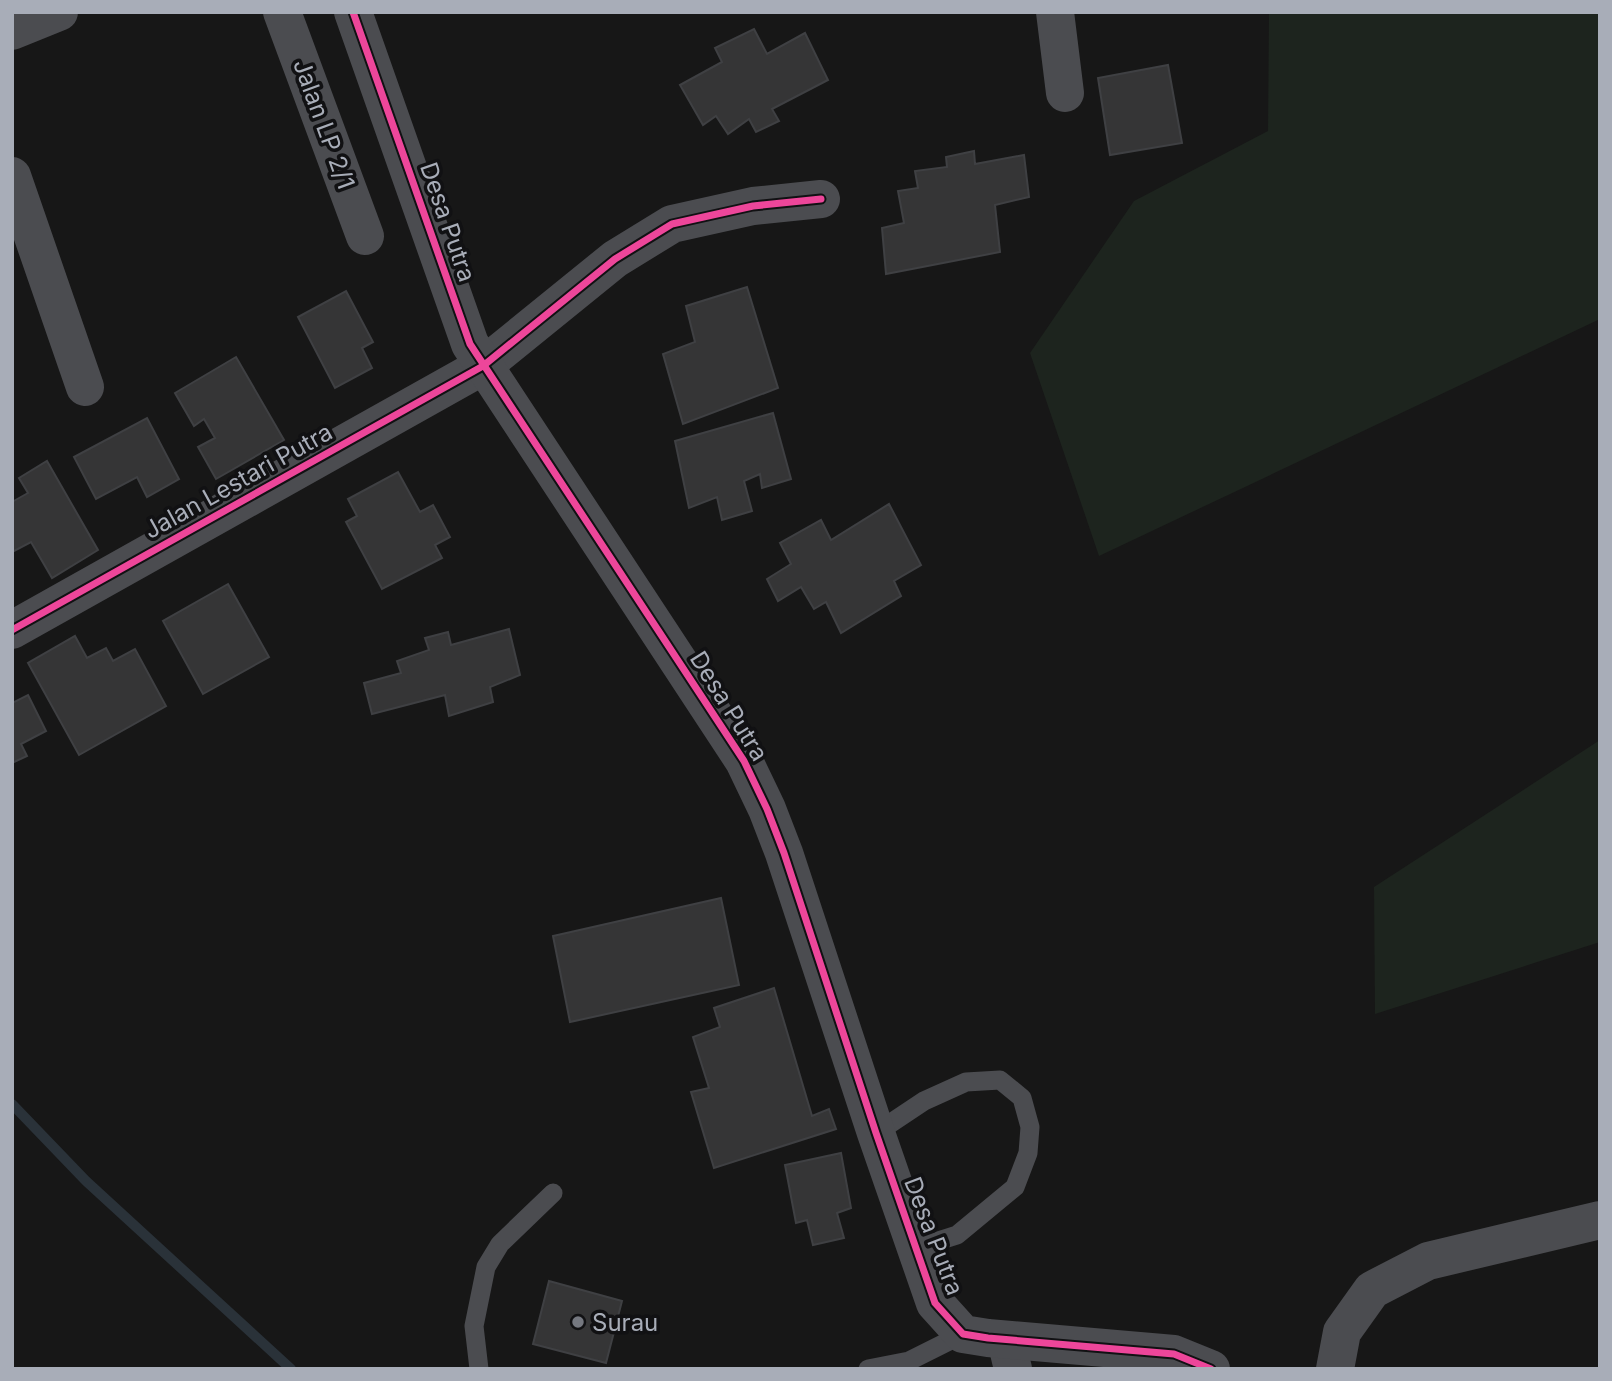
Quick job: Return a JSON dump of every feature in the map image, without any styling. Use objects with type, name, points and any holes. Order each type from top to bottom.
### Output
[{"type":"street","points":[[12,31],[60,12]]},
{"type":"street","name":"Jalan LP 2/1","points":[[282,12],[365,236]]},
{"type":"street","name":"Desa Putra","points":[[353,12],[470,344],[744,761],[767,809],[935,1303],[963,1334]]},
{"type":"street","points":[[1055,12],[1065,93]]},
{"type":"street","points":[[12,176],[85,387]]},
{"type":"street","name":"Jalan Lestari Putra","points":[[12,630],[483,366],[615,259],[672,224],[753,206],[821,199]]},
{"type":"street","points":[[1335,1369],[1342,1332],[1372,1290],[1428,1261],[1600,1220]]},
{"type":"street","points":[[963,1334],[1009,1354],[1174,1354],[1211,1369]]},
{"type":"lane","points":[[876,1133],[924,1101],[966,1082],[1000,1080],[1022,1098],[1030,1127],[1028,1153],[1016,1187],[957,1235],[916,1248]]},
{"type":"lane","points":[[479,1369],[474,1326],[486,1267],[500,1244],[553,1193]]},
{"type":"lane","points":[[868,1369],[909,1361],[963,1334]]},
{"type":"shaded area","points":[[1269,12],[1600,12],[1600,319],[1099,556],[1030,353],[1134,201],[1268,131]]},
{"type":"shaded area","points":[[1600,740],[1600,942],[1375,1014],[1374,887]]},
{"type":"building","points":[[754,29],[767,54],[805,33],[828,80],[772,109],[779,121],[756,132],[749,119],[728,134],[716,116],[703,125],[680,85],[722,62],[715,48]]},
{"type":"building","points":[[1168,65],[1182,143],[1110,155],[1098,78]]},
{"type":"building","points":[[974,151],[975,164],[1024,155],[1029,197],[995,205],[1000,252],[886,274],[882,228],[904,223],[898,191],[918,188],[915,171],[947,167],[946,157]]},
{"type":"building","points":[[747,287],[778,388],[683,424],[663,354],[695,342],[686,306]]},
{"type":"building","points":[[346,291],[373,342],[362,348],[372,368],[335,388],[298,317]]},
{"type":"building","points":[[236,357],[284,440],[216,479],[198,447],[215,438],[204,419],[194,426],[175,393]]},
{"type":"building","points":[[773,413],[791,479],[762,488],[760,474],[744,481],[752,511],[722,520],[717,497],[689,508],[675,441]]},
{"type":"building","points":[[147,418],[179,479],[147,497],[137,477],[96,499],[74,457]]},
{"type":"building","points":[[47,461],[98,550],[52,578],[31,542],[12,552],[12,502],[28,493],[19,478]]},
{"type":"building","points":[[398,472],[420,512],[433,505],[450,537],[435,545],[442,558],[382,589],[346,522],[357,516],[348,499]]},
{"type":"building","points":[[889,504],[921,565],[894,581],[901,596],[841,633],[826,602],[814,609],[801,587],[778,601],[767,579],[791,564],[780,543],[821,520],[831,540]]},
{"type":"building","points":[[228,584],[269,657],[203,694],[163,621]]},
{"type":"building","points":[[509,629],[520,675],[490,687],[493,702],[449,716],[445,695],[372,714],[364,683],[401,673],[397,661],[429,650],[425,638],[448,632],[451,645]]},
{"type":"building","points":[[75,636],[87,658],[106,648],[113,661],[135,649],[166,706],[79,755],[28,663]]},
{"type":"building","points":[[28,695],[46,731],[21,744],[27,756],[12,763],[12,703]]},
{"type":"building","points":[[721,898],[739,985],[570,1022],[553,936]]},
{"type":"building","points":[[774,988],[812,1116],[829,1109],[836,1129],[714,1168],[691,1092],[709,1088],[693,1037],[720,1027],[714,1008]]},
{"type":"building","points":[[841,1153],[851,1208],[837,1213],[844,1238],[813,1245],[807,1220],[796,1223],[785,1165]]},
{"type":"building","name":"Surau","points":[[549,1281],[622,1301],[606,1363],[533,1344]]},
{"type":"waterway","points":[[12,1104],[86,1181],[291,1369]]},
{"type":"cycle path","points":[[353,12],[470,344],[744,761],[767,809],[935,1303],[963,1334],[1174,1354],[1211,1369]]},
{"type":"cycle path","points":[[12,630],[483,366],[615,259],[672,224],[753,206],[821,199]]},
{"type":"place","name":"Surau","points":[[578,1322]]}]
